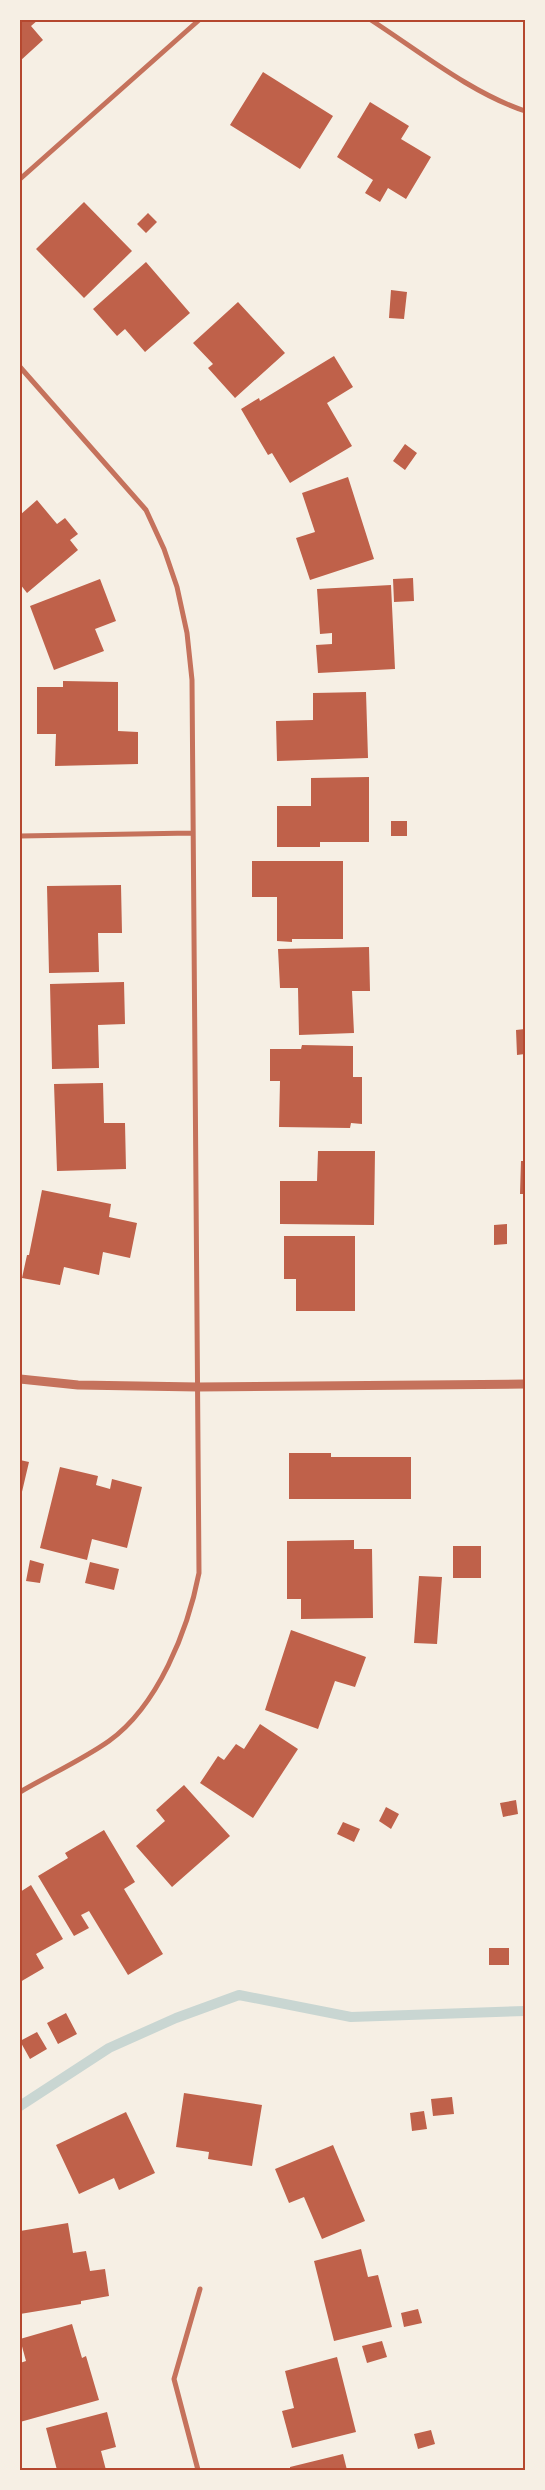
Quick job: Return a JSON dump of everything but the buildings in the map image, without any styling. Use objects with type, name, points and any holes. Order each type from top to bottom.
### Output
[{"type":"street","points":[[20,179],[199,20]]},
{"type":"street","points":[[371,20],[473,86],[498,100],[525,111]]},
{"type":"street","points":[[20,367],[146,510],[164,549],[177,587],[187,633],[192,680],[199,1573],[188,1621],[179,1643],[158,1684],[130,1720],[110,1740],[20,1792]]},
{"type":"street","points":[[20,836],[192,834]]},
{"type":"street","points":[[20,1379],[78,1385],[198,1387],[525,1384]]},
{"type":"street","points":[[198,2470],[174,2378],[200,2289]]},
{"type":"waterway","points":[[20,2106],[109,2048],[176,2018],[239,1995],[351,2017],[525,2011]]}]
